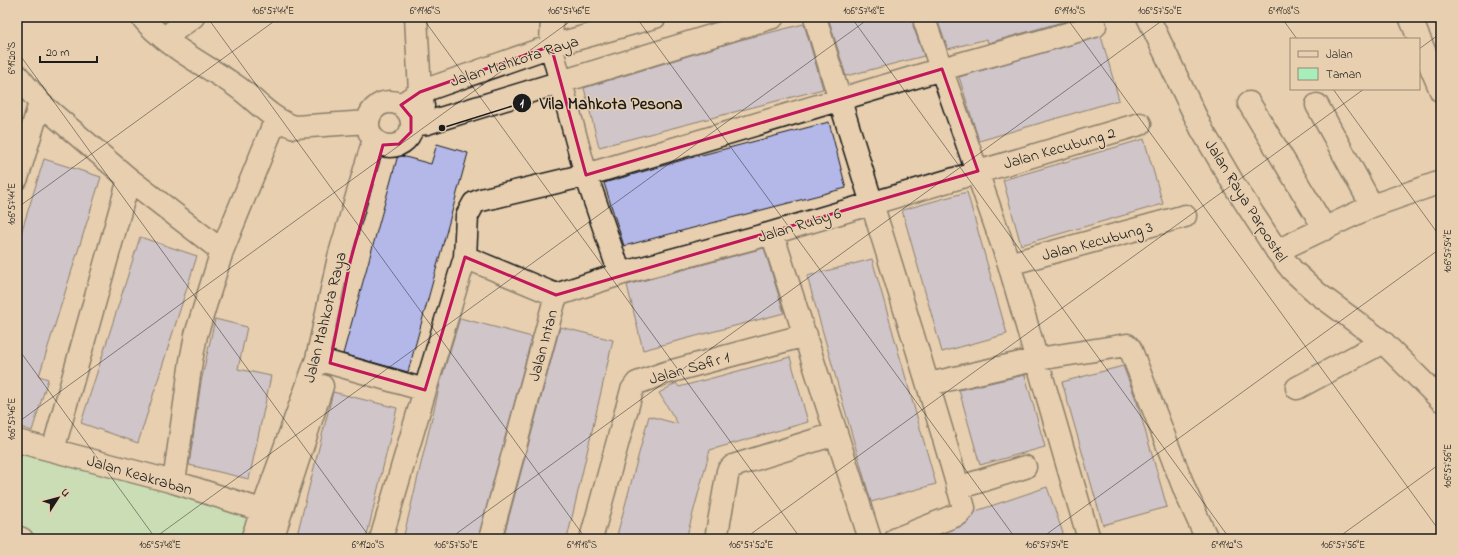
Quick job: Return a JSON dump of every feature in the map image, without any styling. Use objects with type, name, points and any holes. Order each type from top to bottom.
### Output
[{"type":"street","points":[[142,17],[164,38],[237,87],[276,119],[295,127],[375,135],[390,146],[399,144],[406,139],[420,124],[773,17]]},
{"type":"street","points":[[164,38],[193,17]]},
{"type":"street","points":[[416,17],[420,124]]},
{"type":"street","points":[[552,17],[551,46],[586,175],[620,274]]},
{"type":"street","name":"Jalan Mahkota Raya","points":[[401,105],[420,92],[551,46],[655,17]]},
{"type":"street","points":[[815,17],[870,203],[929,384],[964,508],[959,514],[896,539]]},
{"type":"street","points":[[1410,17],[1419,38]]},
{"type":"street","name":"Jalan Raya Parpostel","points":[[1153,19],[1202,130],[1236,188],[1277,251],[1292,270],[1317,293],[1383,342],[1441,400]]},
{"type":"street","points":[[926,22],[1009,264],[1038,359],[1089,539]]},
{"type":"street","points":[[382,539],[465,257],[467,216],[474,203],[481,200],[586,175],[839,99],[1095,26]]},
{"type":"street","points":[[1420,41],[1441,91]]},
{"type":"street","points":[[17,76],[40,103],[129,179],[222,251]]},
{"type":"street","points":[[375,135],[371,113],[376,107],[384,103],[393,102],[401,105],[407,110],[411,117],[420,124]]},
{"type":"street","points":[[17,178],[40,103]]},
{"type":"street","points":[[1250,103],[1325,229]]},
{"type":"street","points":[[1317,105],[1372,206]]},
{"type":"street","points":[[174,482],[191,361],[196,336],[222,251],[276,119]]},
{"type":"street","name":"Jalan Kecubung 2","points":[[978,170],[1140,124]]},
{"type":"street","name":"Jalan Mahkota Raya","points":[[272,539],[323,361],[339,257],[375,135]]},
{"type":"street","name":"Jalan Ruby 6","points":[[620,274],[772,233],[978,170]]},
{"type":"street","points":[[53,450],[129,179]]},
{"type":"street","points":[[1277,251],[1372,206],[1441,182]]},
{"type":"street","name":"Jalan Kecubung 3","points":[[1009,264],[1185,216]]},
{"type":"street","points":[[772,233],[806,335],[835,434],[870,539]]},
{"type":"street","points":[[465,257],[556,295]]},
{"type":"street","name":"Jalan Intan","points":[[490,539],[556,295],[620,274]]},
{"type":"street","name":"Jalan Safir 1","points":[[591,539],[632,390],[637,383],[665,373],[806,335]]},
{"type":"street","points":[[1297,388],[1383,342]]},
{"type":"street","points":[[929,384],[1038,359],[1122,345],[1130,348],[1186,494],[1207,539]]},
{"type":"street","points":[[323,361],[426,390]]},
{"type":"street","name":"Jalan Mahkota Raya","points":[[252,539],[261,510],[323,361]]},
{"type":"street","points":[[716,539],[728,471],[733,466],[835,434]]},
{"type":"street","name":"Jalan Keakraban","points":[[17,441],[174,482],[261,510]]},
{"type":"street","points":[[958,488],[1025,467]]},
{"type":"street","points":[[17,537],[22,539]]},
{"type":"highlighted area","points":[[551,46],[586,175],[942,69],[978,171],[556,295],[465,257],[425,390],[330,363],[350,262],[383,145],[399,144],[411,132],[411,117],[401,105],[420,92]]},
{"type":"green space","points":[[17,444],[272,520],[264,539],[42,539],[17,530]]},
{"type":"building","points":[[828,17],[914,17],[913,26],[924,56],[846,76]]},
{"type":"building","points":[[936,17],[1068,17],[1069,20],[988,43],[987,39],[948,49]]},
{"type":"building","points":[[804,24],[823,89],[599,147],[584,88],[740,40]]},
{"type":"building","points":[[1101,36],[1119,100],[979,141],[959,77]]},
{"type":"building","points":[[829,122],[846,188],[624,246],[604,183],[686,159]]},
{"type":"building","points":[[1144,139],[1163,204],[1021,245],[1003,180]]},
{"type":"building","points":[[437,144],[468,153],[408,372],[343,354],[398,155],[431,164]]},
{"type":"building","points":[[44,159],[101,177],[39,376],[48,379],[32,431],[17,426],[17,246]]},
{"type":"building","points":[[967,192],[1007,334],[942,352],[902,210]]},
{"type":"building","points":[[140,237],[197,256],[138,443],[81,423]]},
{"type":"building","points":[[764,248],[784,313],[643,350],[627,285]]},
{"type":"building","points":[[872,259],[936,484],[871,502],[807,276]]},
{"type":"building","points":[[460,318],[532,337],[478,539],[403,539],[441,380]]},
{"type":"building","points":[[215,319],[247,327],[238,369],[271,376],[249,479],[189,465],[201,382]]},
{"type":"building","points":[[560,327],[613,340],[567,539],[503,539]]},
{"type":"building","points":[[790,357],[808,422],[710,450],[686,539],[616,539],[649,416],[678,424],[659,393],[676,383],[679,387]]},
{"type":"building","points":[[1123,366],[1137,402],[1167,507],[1103,525],[1062,382]]},
{"type":"building","points":[[1025,375],[1045,447],[980,465],[959,390]]},
{"type":"building","points":[[333,392],[397,408],[366,539],[296,539]]},
{"type":"building","points":[[1047,487],[1065,539],[930,539],[964,525],[976,511]]},
{"type":"place","name":"Vila Mahkota Pesona","points":[[442,128]]}]
